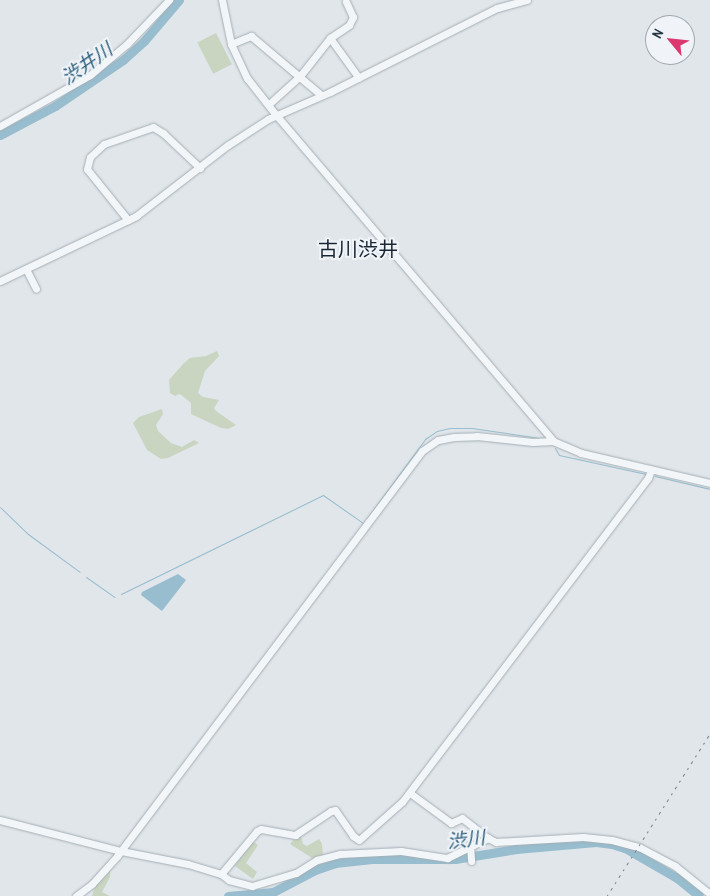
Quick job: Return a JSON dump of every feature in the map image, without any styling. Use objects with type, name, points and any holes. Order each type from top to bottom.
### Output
[{"type":"street","points":[[0,126],[90,75],[127,44],[169,0]]},
{"type":"street","points":[[222,0],[231,44],[247,78],[276,115],[553,441],[571,450],[710,483]]},
{"type":"street","points":[[0,282],[128,220],[149,207],[240,136],[276,115],[359,78],[497,8],[528,0]]},
{"type":"street","points":[[268,104],[299,77],[330,38],[344,29],[353,17],[346,2]]},
{"type":"street","points":[[231,44],[251,36],[321,95]]},
{"type":"street","points":[[330,38],[359,78]]},
{"type":"street","points":[[128,220],[87,169],[90,157],[104,144],[153,127],[163,133],[200,168]]},
{"type":"street","points":[[26,269],[36,289]]},
{"type":"street","points":[[76,896],[106,869],[121,851],[422,451],[438,440],[454,437],[477,436],[533,442],[553,441]]},
{"type":"street","points":[[220,874],[257,831],[261,829],[295,835],[330,810],[335,810],[353,836],[359,840],[410,793],[648,478],[651,470]]},
{"type":"street","points":[[410,793],[451,823],[462,818],[496,842],[583,837],[612,840],[639,847],[675,866],[708,890]]},
{"type":"street","points":[[0,820],[121,851],[188,864],[220,874],[228,880],[252,886],[296,873],[317,860],[340,854],[392,851],[447,858],[470,845],[488,838]]},
{"type":"street","points":[[470,845],[471,861]]},
{"type":"green space","points":[[216,33],[232,64],[213,74],[197,43]]},
{"type":"green space","points":[[217,351],[219,356],[205,371],[198,393],[203,397],[219,400],[214,408],[216,411],[236,425],[228,429],[221,428],[191,414],[191,403],[180,394],[175,396],[170,393],[169,380],[184,363],[190,358],[206,356]]},
{"type":"green space","points":[[162,409],[163,414],[156,425],[158,431],[171,443],[182,447],[194,440],[199,443],[168,458],[161,459],[147,450],[133,423],[139,417]]},
{"type":"green space","points":[[301,836],[303,844],[307,846],[319,839],[322,844],[323,855],[312,858],[290,844],[296,837]]},
{"type":"green space","points":[[252,841],[258,845],[246,863],[257,872],[253,879],[235,866]]},
{"type":"green space","points":[[110,871],[110,877],[102,892],[110,896],[92,896],[95,886]]},
{"type":"water","points":[[178,574],[186,580],[162,611],[141,595],[142,592]]},
{"type":"waterway","name":"渋井川","points":[[0,135],[55,106],[123,60],[144,41],[179,0]]},
{"type":"waterway","points":[[368,517],[425,439],[437,431],[450,428],[472,428],[539,438]]},
{"type":"waterway","points":[[555,448],[559,455],[646,474]]},
{"type":"waterway","points":[[655,476],[710,489]]},
{"type":"waterway","points":[[121,594],[323,495],[363,523]]},
{"type":"waterway","points":[[0,507],[28,534],[80,572]]},
{"type":"waterway","points":[[86,577],[115,597]]},
{"type":"waterway","name":"渋川","points":[[228,896],[273,892],[315,870],[335,863],[372,859],[455,859],[516,849],[596,842],[612,844],[627,849],[677,878],[699,896]]},
{"type":"railway","points":[[607,896],[710,734]]},
{"type":"district","name":"古川渋井","points":[[358,248]]}]
